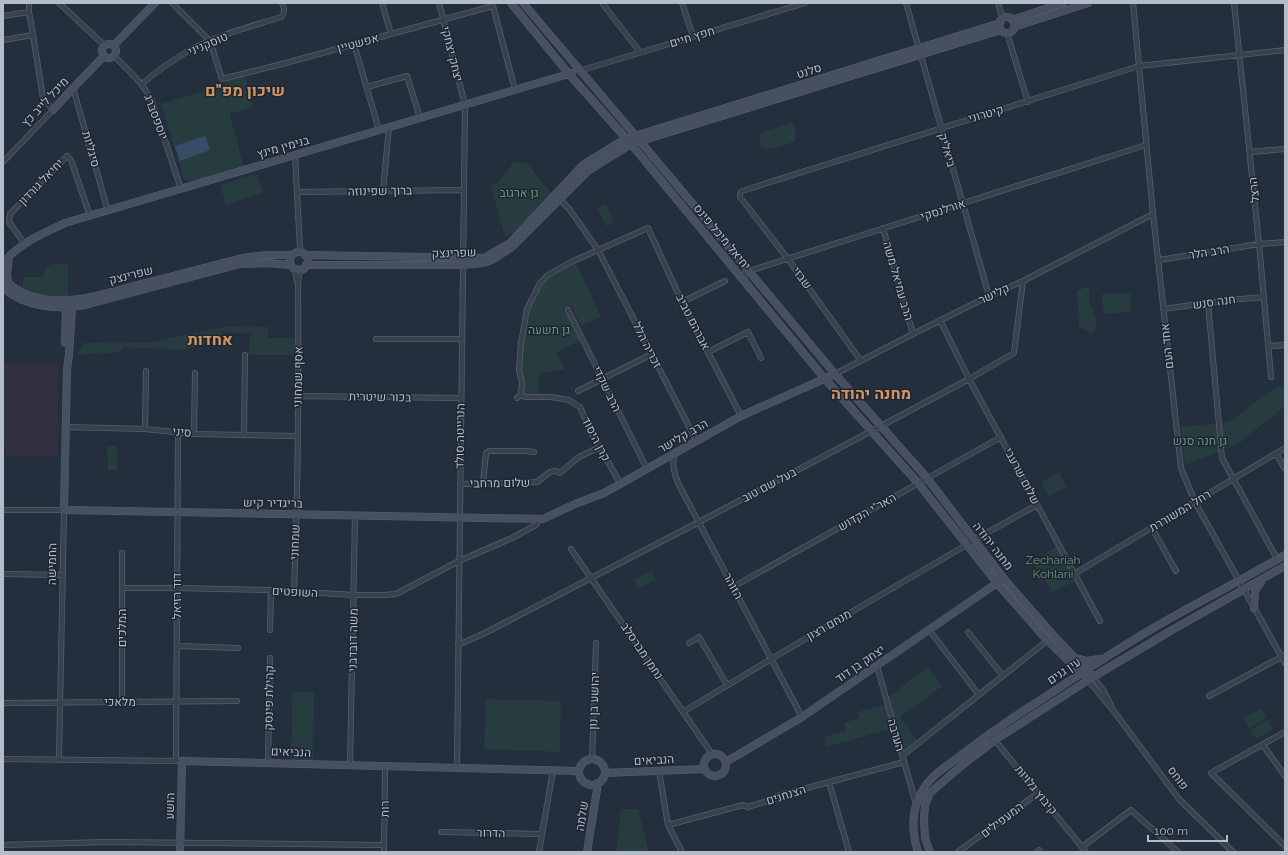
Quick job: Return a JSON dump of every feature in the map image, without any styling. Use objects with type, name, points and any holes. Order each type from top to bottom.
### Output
[{"type":"street","points":[[29,3],[29,12],[43,98],[53,110]]},
{"type":"street","points":[[59,3],[104,46]]},
{"type":"street","points":[[114,45],[155,3]]},
{"type":"street","points":[[172,3],[210,41]]},
{"type":"street","name":"טוסקניני","points":[[142,84],[158,70],[192,49],[210,41],[281,17],[284,14],[285,9],[282,3]]},
{"type":"street","points":[[382,3],[391,34]]},
{"type":"street","name":"יצחק יצחקי","points":[[439,3],[465,105]]},
{"type":"street","name":"יחיאל מיכל פינס","points":[[511,3],[569,74],[628,141],[825,379],[918,483]]},
{"type":"street","name":"יחיאל מיכל פינס","points":[[523,3],[835,374],[927,478]]},
{"type":"street","points":[[602,3],[640,52]]},
{"type":"street","points":[[682,3],[693,36]]},
{"type":"street","name":"חפץ חיים","points":[[580,71],[805,3]]},
{"type":"street","name":"ביאליק","points":[[906,3],[988,296]]},
{"type":"street","points":[[998,3],[1003,26],[1028,102]]},
{"type":"street","points":[[1003,26],[1008,18],[1012,20],[1063,3]]},
{"type":"street","points":[[1014,27],[1088,3]]},
{"type":"street","name":"אחד העם","points":[[1133,3],[1153,214],[1181,468],[1195,502],[1254,608],[1283,656],[1285,663]]},
{"type":"street","name":"הרצל","points":[[1234,3],[1250,152],[1271,377]]},
{"type":"street","name":"אפשטיין","points":[[210,41],[222,79],[444,21],[493,6],[515,90]]},
{"type":"street","points":[[3,16],[29,12]]},
{"type":"street","points":[[1003,26],[1012,32],[1014,27],[1012,20]]},
{"type":"street","name":"סלנט","points":[[628,141],[1003,26]]},
{"type":"street","points":[[3,40],[33,35]]},
{"type":"street","points":[[110,43],[114,45],[117,52],[114,56],[108,58],[104,56],[102,51],[104,46],[110,43]]},
{"type":"street","points":[[354,44],[379,130]]},
{"type":"street","name":"קיטרוני","points":[[740,197],[742,190],[941,127],[1028,102],[1139,66],[1285,50]]},
{"type":"street","name":"מיכל לייב כץ","points":[[3,162],[104,56]]},
{"type":"street","name":"יוספסברג","points":[[114,56],[142,84],[152,101],[181,189]]},
{"type":"street","points":[[557,77],[560,71],[559,62]]},
{"type":"street","name":"בנימין מינץ","points":[[3,263],[24,243],[65,223],[580,71]]},
{"type":"street","points":[[367,88],[407,76],[420,118]]},
{"type":"street","name":"סיגליות","points":[[73,88],[108,210]]},
{"type":"street","name":"הנרייטה סולד","points":[[457,768],[465,105]]},
{"type":"street","points":[[383,191],[389,127]]},
{"type":"street","points":[[616,145],[620,138],[617,129]]},
{"type":"street","name":"שפרינצק","points":[[305,267],[462,262],[484,258],[510,243],[557,196],[583,166],[616,145],[628,141]]},
{"type":"street","name":"שפרינצק","points":[[557,196],[628,141]]},
{"type":"street","name":"אורלנסקי","points":[[749,271],[1146,145]]},
{"type":"street","points":[[1250,152],[1285,149]]},
{"type":"street","points":[[295,155],[299,253]]},
{"type":"street","name":"יחיאל גורדון","points":[[24,243],[9,222],[10,214],[67,156],[71,160],[90,216]]},
{"type":"street","name":"ברוך שפינוזה","points":[[297,192],[463,190]]},
{"type":"street","name":"זכריה הלל","points":[[557,196],[570,210],[598,250],[696,440]]},
{"type":"street","name":"שבזי","points":[[740,197],[788,259],[861,361]]},
{"type":"street","name":"קלישר","points":[[835,374],[988,296],[1023,281],[1153,214]]},
{"type":"street","name":"אברהם טביב","points":[[598,250],[648,228],[682,302],[741,416]]},
{"type":"street","name":"הרב עמיאל משה","points":[[883,228],[913,334]]},
{"type":"street","name":"הרב הלר","points":[[1159,260],[1259,244],[1285,242]]},
{"type":"street","name":"קרן היסוד","points":[[598,250],[548,275],[540,283],[527,309],[521,342],[519,370],[522,383],[519,396],[569,400],[580,407],[620,484]]},
{"type":"street","points":[[299,253],[308,260],[305,267],[299,270],[292,267],[290,260],[299,253]]},
{"type":"street","name":"שפרינצק","points":[[69,305],[102,294],[242,258],[266,255],[299,253],[462,262]]},
{"type":"street","points":[[5,283],[9,256]]},
{"type":"street","name":"שפרינצק","points":[[5,283],[31,297],[69,305],[85,305],[240,264],[267,263],[292,267]]},
{"type":"street","name":"אסף שמחוני","points":[[292,267],[295,271],[298,285]]},
{"type":"street","name":"אסף שמחוני","points":[[297,469],[299,396],[298,285],[300,274],[305,267]]},
{"type":"street","points":[[743,279],[745,273],[749,271]]},
{"type":"street","points":[[682,302],[725,281]]},
{"type":"street","name":"בעל שם טוב","points":[[458,645],[483,634],[699,522],[872,431],[1014,353],[1023,281]]},
{"type":"street","name":"חנה סנש","points":[[1163,309],[1264,297]]},
{"type":"street","points":[[1208,304],[1222,458],[1277,559]]},
{"type":"street","name":"החמישה","points":[[59,759],[67,369],[65,356],[69,305]]},
{"type":"street","name":"הרב שקדי","points":[[568,310],[647,469]]},
{"type":"street","name":"שלום שרעבי","points":[[940,320],[969,378],[1100,621]]},
{"type":"street","points":[[708,352],[748,332],[761,358]]},
{"type":"street","points":[[376,339],[462,339]]},
{"type":"street","points":[[1268,346],[1285,345]]},
{"type":"street","points":[[578,391],[652,354]]},
{"type":"street","points":[[244,434],[245,355]]},
{"type":"street","points":[[145,429],[146,371]]},
{"type":"street","points":[[194,373],[194,434]]},
{"type":"street","name":"הרב קלישר","points":[[541,519],[620,484],[741,416],[835,374]]},
{"type":"street","name":"בכור שיטרית","points":[[299,396],[461,398]]},
{"type":"street","name":"סיני","points":[[66,427],[145,429],[194,434],[298,436]]},
{"type":"street","name":"דוד רזיאל","points":[[178,432],[176,702],[179,761]]},
{"type":"street","name":"האר\"י הקדוש","points":[[733,587],[1001,437]]},
{"type":"street","name":"שלום מרחבי","points":[[460,484],[537,482],[550,472],[556,471],[560,473],[579,458],[600,447]]},
{"type":"street","name":"רחל המשוררת","points":[[1074,574],[1285,448]]},
{"type":"street","points":[[483,483],[486,453],[489,450],[534,452]]},
{"type":"street","name":"הזוהר","points":[[675,453],[673,459],[675,475],[802,717]]},
{"type":"street","points":[[1276,453],[1285,469]]},
{"type":"street","name":"שמחוני","points":[[294,592],[297,469]]},
{"type":"street","name":"מחנה יהודה","points":[[927,478],[1004,579],[1074,657],[1084,671]]},
{"type":"street","name":"מחנה יהודה","points":[[918,483],[997,583],[1047,640],[1084,671]]},
{"type":"street","points":[[970,547],[970,542],[973,538],[1037,505]]},
{"type":"street","name":"בריגדיר קיש","points":[[3,510],[541,519]]},
{"type":"street","name":"משה דובדבני","points":[[350,764],[355,516]]},
{"type":"street","name":"השופטים","points":[[122,588],[271,590],[354,595],[396,594],[459,561],[512,538],[536,525],[541,519]]},
{"type":"street","points":[[1152,528],[1176,571]]},
{"type":"street","name":"מנחם רצון","points":[[684,712],[771,659],[970,547]]},
{"type":"street","name":"נחמן מברסלב","points":[[571,549],[712,754]]},
{"type":"street","name":"המלכים","points":[[122,553],[122,702]]},
{"type":"street","name":"עין גנים","points":[[918,852],[915,841],[913,821],[916,804],[924,787],[935,776],[989,734],[1109,655],[1285,555]]},
{"type":"street","name":"עין גנים","points":[[930,852],[926,838],[924,819],[925,805],[930,793],[961,766],[995,740],[1090,679],[1172,630],[1263,579],[1284,569]]},
{"type":"street","points":[[3,574],[63,575]]},
{"type":"street","name":"יצחק בן דוד","points":[[726,762],[802,717],[1004,579]]},
{"type":"street","points":[[1254,608],[1255,591],[1263,579]]},
{"type":"street","points":[[270,630],[271,590]]},
{"type":"street","points":[[929,630],[979,695]]},
{"type":"street","points":[[968,632],[1003,676]]},
{"type":"street","points":[[689,643],[699,637],[727,685]]},
{"type":"street","name":"יהושע בן נון","points":[[592,759],[596,643]]},
{"type":"street","points":[[902,756],[1043,644]]},
{"type":"street","points":[[177,646],[238,648]]},
{"type":"street","points":[[1074,657],[1087,661],[1109,655]]},
{"type":"street","points":[[1209,696],[1283,656]]},
{"type":"street","name":"קהילת פינסק","points":[[268,762],[270,658]]},
{"type":"street","name":"הערבה","points":[[877,666],[916,804]]},
{"type":"street","name":"פוחס","points":[[1084,671],[1179,799],[1233,852]]},
{"type":"street","name":"מלאכי","points":[[3,703],[237,701]]},
{"type":"street","points":[[1284,845],[1211,773],[1285,732]]},
{"type":"street","name":"קיבוץ גלויות","points":[[989,734],[1086,852]]},
{"type":"street","points":[[1263,745],[1285,776]]},
{"type":"street","points":[[712,754],[722,756],[726,762],[724,772],[718,776],[709,774],[704,769],[704,762],[706,758],[712,754]]},
{"type":"street","name":"הנביאים","points":[[3,759],[268,762],[578,771]]},
{"type":"street","points":[[592,759],[603,765],[604,773],[598,783],[591,785],[584,782],[579,776],[578,771],[584,761],[592,759]]},
{"type":"street","name":"הושע","points":[[179,761],[180,852]]},
{"type":"street","name":"הצנחנים","points":[[668,825],[743,805],[747,807],[775,799],[777,796],[904,762]]},
{"type":"street","name":"רות","points":[[384,852],[385,766]]},
{"type":"street","name":"הנביאים","points":[[604,773],[704,769]]},
{"type":"street","points":[[539,852],[553,770]]},
{"type":"street","points":[[659,771],[668,825],[682,852]]},
{"type":"street","points":[[829,782],[847,852]]},
{"type":"street","name":"שלמה","points":[[587,852],[598,783]]},
{"type":"street","name":"המעפילים","points":[[958,852],[1038,793]]},
{"type":"street","points":[[1082,847],[1132,810],[1178,852]]},
{"type":"street","name":"הדרור","points":[[441,832],[542,834]]},
{"type":"street","points":[[3,845],[105,842],[384,845]]},
{"type":"street","points":[[293,845],[293,852]]},
{"type":"street","points":[[965,847],[968,852]]},
{"type":"shaded area","points":[[3,364],[58,364],[58,456],[5,456],[5,444],[3,443]]},
{"type":"green space","points":[[245,76],[253,107],[233,113],[232,109],[230,116],[244,167],[194,182],[184,179],[161,104],[226,84],[227,86],[226,81]]},
{"type":"green space","points":[[793,122],[796,135],[795,141],[770,149],[761,147],[759,135],[765,131]]},
{"type":"green space","name":"גן ארגוב","points":[[514,162],[527,163],[552,193],[515,232],[505,237],[491,186],[498,183]]},
{"type":"green space","points":[[257,174],[263,193],[226,205],[220,185]]},
{"type":"green space","points":[[606,204],[614,222],[606,226],[597,208]]},
{"type":"green space","name":"גן תשעה","points":[[576,263],[601,317],[581,326],[571,305],[564,308],[580,340],[556,353],[565,369],[539,373],[538,395],[524,394],[524,383],[521,370],[523,343],[529,309],[542,284],[549,278]]},
{"type":"green space","points":[[51,264],[68,264],[68,300],[23,294],[23,277],[43,277],[46,268]]},
{"type":"green space","points":[[1082,288],[1088,288],[1090,290],[1090,301],[1097,323],[1095,330],[1092,333],[1079,327],[1077,290],[1082,290]]},
{"type":"green space","points":[[1130,293],[1131,312],[1103,314],[1102,294]]},
{"type":"green space","points":[[231,326],[268,327],[268,338],[297,338],[297,355],[249,355],[250,333],[222,332],[221,341],[181,350],[123,347],[120,352],[76,355],[84,343],[152,342]]},
{"type":"green space","name":"גן חנה סנש","points":[[1276,387],[1285,387],[1285,406],[1238,444],[1185,465],[1181,427],[1229,422]]},
{"type":"green space","points":[[117,446],[117,470],[108,470],[107,447]]},
{"type":"green space","points":[[1059,472],[1067,487],[1049,496],[1041,482]]},
{"type":"green space","name":"Zechariah Kohlani","points":[[1057,545],[1076,580],[1053,592],[1033,563]]},
{"type":"green space","points":[[651,571],[656,579],[638,589],[634,580]]},
{"type":"green space","points":[[928,667],[942,686],[900,717],[919,743],[902,756],[894,728],[826,747],[824,737],[846,731],[844,723],[859,718],[858,712],[887,704],[886,699]]},
{"type":"green space","points":[[292,692],[314,692],[313,763],[291,763]]},
{"type":"green space","points":[[486,699],[561,701],[560,752],[484,749]]},
{"type":"green space","points":[[1261,708],[1267,718],[1249,728],[1244,718]]},
{"type":"green space","points":[[1268,720],[1273,729],[1256,739],[1250,730]]},
{"type":"green space","points":[[621,809],[638,809],[649,852],[616,852]]},
{"type":"water","points":[[205,136],[210,150],[180,161],[175,146]]},
{"type":"district","name":"שיכון מפ\"ם","points":[[245,90]]},
{"type":"district","name":"אחדות","points":[[210,339]]},
{"type":"district","name":"מחנה יהודה","points":[[871,393]]}]
